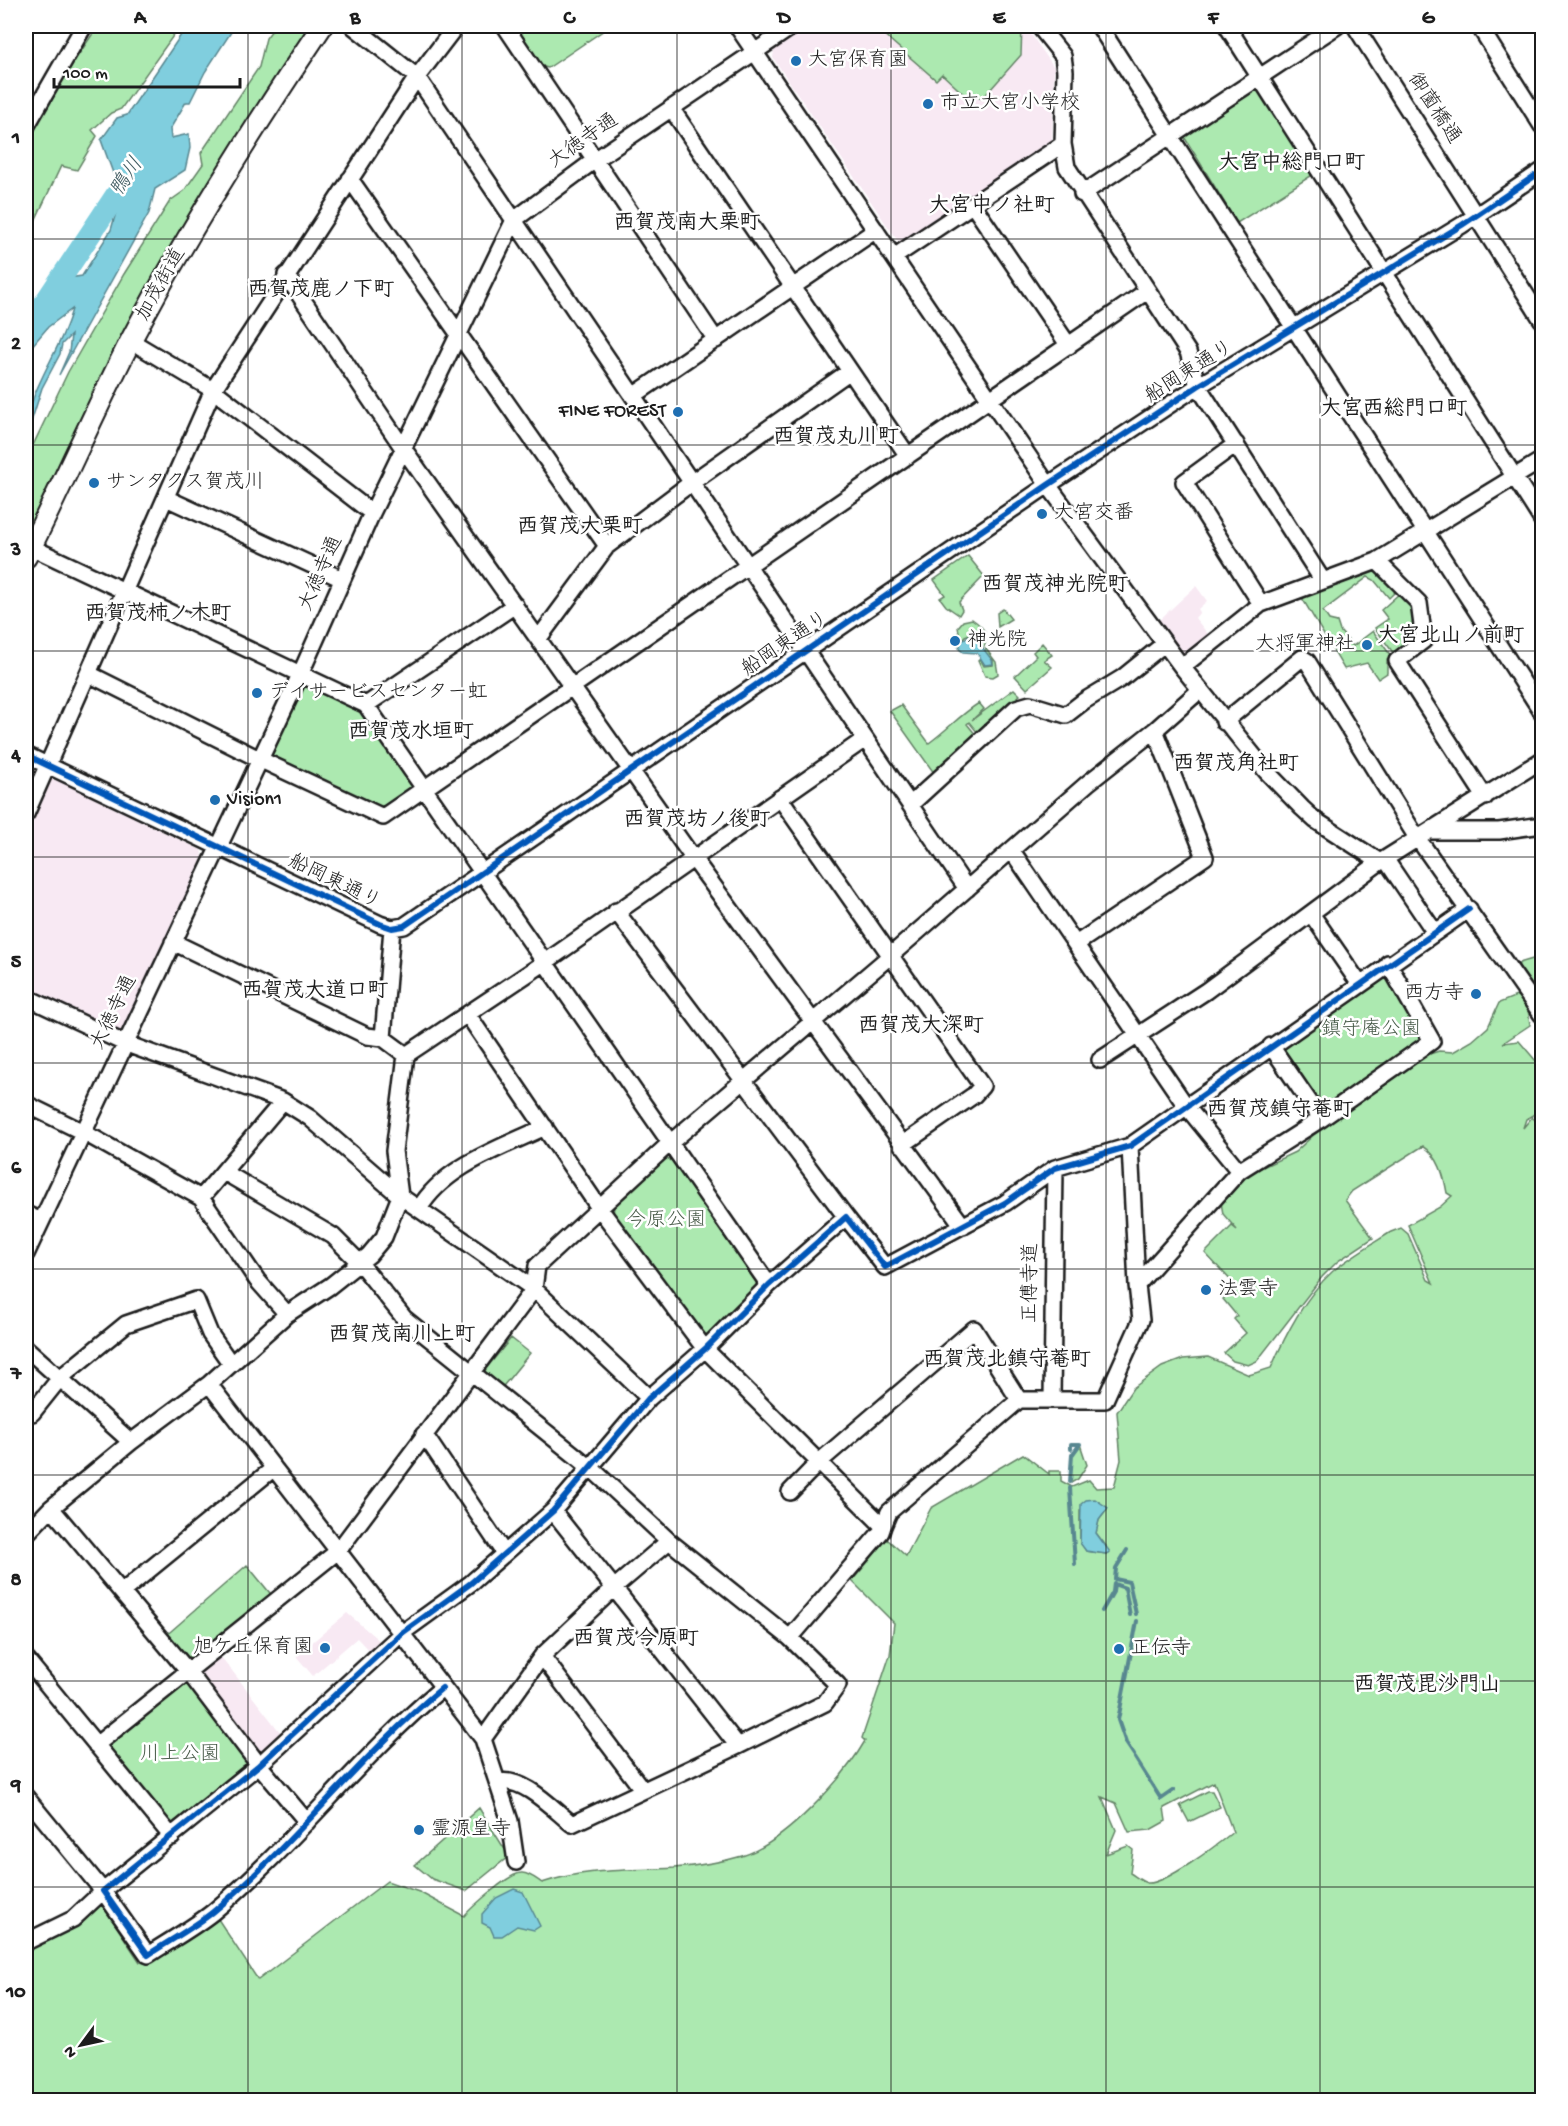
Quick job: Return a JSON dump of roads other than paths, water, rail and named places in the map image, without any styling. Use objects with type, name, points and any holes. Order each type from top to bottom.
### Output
[{"type":"main road","name":"加茂街道","points":[[28,552],[131,341],[251,132],[322,26]]},
{"type":"street","points":[[26,127],[45,90],[84,26]]},
{"type":"street","points":[[353,26],[417,77],[968,889]]},
{"type":"street","points":[[26,814],[213,390],[417,77],[456,26]]},
{"type":"street","points":[[505,26],[716,340]]},
{"type":"street","points":[[736,26],[1048,484],[1164,644],[1224,722],[1266,771],[1315,820],[1383,861],[1434,931]]},
{"type":"street","name":"大徳寺通","points":[[26,1254],[124,1042],[300,675],[372,513],[514,220],[595,160],[794,26]]},
{"type":"street","points":[[1039,26],[1063,56],[1065,71],[1063,144],[1067,167],[1082,194],[1188,351],[1198,386],[1323,581]]},
{"type":"street","points":[[1099,26],[1542,712]]},
{"type":"street","points":[[1227,26],[1542,520]]},
{"type":"street","points":[[1082,194],[1337,26]]},
{"type":"street","name":"御薗橋通","points":[[1354,26],[1542,320]]},
{"type":"street","points":[[1479,26],[1542,126]]},
{"type":"street","points":[[671,108],[908,456]]},
{"type":"street","points":[[894,256],[1063,144]]},
{"type":"street","name":"船岡東通り","points":[[26,755],[392,928],[404,926],[416,920],[1048,484],[1198,386],[1476,216],[1542,171]]},
{"type":"street","points":[[350,179],[457,335],[607,546]]},
{"type":"street","points":[[973,205],[1069,346]]},
{"type":"street","points":[[633,396],[876,230]]},
{"type":"street","points":[[286,275],[403,448],[693,858],[963,1226]]},
{"type":"street","points":[[89,674],[259,759],[383,817],[574,688],[1147,291]]},
{"type":"street","points":[[131,341],[213,390],[372,513]]},
{"type":"street","points":[[539,638],[607,546],[691,483],[850,371]]},
{"type":"street","points":[[1236,444],[1184,482],[1262,604]]},
{"type":"street","points":[[1182,667],[1262,604],[1377,561],[1427,533],[1542,460]]},
{"type":"street","points":[[166,498],[342,579]]},
{"type":"street","points":[[28,552],[124,591],[366,705],[769,1284]]},
{"type":"street","points":[[1377,561],[1419,603],[1424,640],[1397,661],[1485,797]]},
{"type":"street","points":[[366,705],[515,605]]},
{"type":"street","points":[[910,805],[1016,708],[1030,704],[1066,716],[1084,701],[1122,678],[1164,644]]},
{"type":"street","points":[[1224,722],[1302,658],[1424,835],[1468,909],[1542,1015]]},
{"type":"street","points":[[96,1745],[338,1551],[534,1289],[537,1266],[670,1143],[891,956],[1088,783],[1155,730],[1200,690]]},
{"type":"street","points":[[1076,944],[1205,857],[1155,730]]},
{"type":"street","points":[[406,1055],[544,963],[865,739]]},
{"type":"street","points":[[1100,1060],[1206,991],[1250,956],[1312,915],[1383,861],[1542,760]]},
{"type":"street","points":[[780,798],[982,1086],[974,1095],[902,1145]]},
{"type":"street","points":[[1424,835],[1499,831],[1542,825]]},
{"type":"street","points":[[1012,851],[1186,1106],[1239,1171]]},
{"type":"street","points":[[616,911],[885,1267],[1005,1203],[1055,1168],[1130,1146],[1359,983],[1468,909]]},
{"type":"street","points":[[1312,915],[1359,983]]},
{"type":"street","points":[[383,1038],[392,928]]},
{"type":"street","points":[[173,942],[367,1036],[383,1038],[406,1055]]},
{"type":"street","points":[[1137,1285],[1239,1171],[1321,1119],[1432,1041],[1388,963]]},
{"type":"street","points":[[26,998],[124,1042],[283,1101],[310,1118],[400,1196],[534,1289],[649,1398]]},
{"type":"street","points":[[468,1015],[600,1209],[705,1349],[883,1526]]},
{"type":"street","points":[[1271,1046],[1321,1119]]},
{"type":"street","points":[[26,1534],[51,1508],[131,1442],[209,1384],[287,1314],[330,1286],[369,1255],[384,1237],[400,1196],[394,1151],[406,1055]]},
{"type":"street","points":[[201,1198],[283,1101]]},
{"type":"street","points":[[26,1104],[83,1132],[201,1198],[257,1280],[287,1314]]},
{"type":"street","points":[[419,1209],[430,1191],[462,1168],[545,1127]]},
{"type":"street","points":[[790,1638],[882,1532],[890,1512],[1019,1400],[1105,1400],[1141,1320],[1130,1146]]},
{"type":"street","name":"正傅寺道","points":[[1052,1399],[1055,1168]]},
{"type":"street","points":[[224,1172],[333,1236],[359,1262],[404,1318],[592,1469],[669,1541],[790,1638],[838,1684],[825,1703],[572,1824],[519,1784],[509,1780],[499,1782]]},
{"type":"street","points":[[26,1214],[41,1221]]},
{"type":"street","points":[[26,1942],[74,1919],[103,1891],[259,1765],[402,1633],[471,1582],[553,1510],[592,1469],[649,1398],[705,1349],[769,1284],[846,1217]]},
{"type":"street","points":[[32,1413],[60,1378],[126,1324],[196,1300],[210,1334],[231,1364]]},
{"type":"street","points":[[790,1492],[818,1463],[974,1329],[1019,1400]]},
{"type":"street","points":[[26,1348],[131,1442]]},
{"type":"street","points":[[209,1384],[402,1633],[441,1688],[483,1739],[510,1821],[516,1862]]},
{"type":"street","points":[[424,1434],[504,1553]]},
{"type":"street","points":[[122,1592],[274,1468]]},
{"type":"street","points":[[51,1508],[187,1670],[259,1765],[307,1822]]},
{"type":"street","points":[[553,1510],[738,1746]]},
{"type":"street","points":[[483,1739],[542,1656],[614,1588],[669,1541]]},
{"type":"street","points":[[542,1656],[642,1789]]},
{"type":"street","points":[[26,1659],[31,1678],[96,1745],[172,1837]]},
{"type":"street","points":[[26,1797],[103,1891],[148,1955],[212,1913],[307,1822],[400,1722],[441,1688]]},
{"type":"water","points":[[187,26],[235,26],[205,72],[190,102],[186,102],[170,129],[171,138],[189,134],[190,148],[185,170],[155,189],[149,213],[59,375],[69,352],[71,335],[62,344],[60,354],[42,388],[26,438],[31,404],[72,309],[48,327],[26,353],[26,327],[43,308],[53,285],[69,278],[82,276],[111,230],[121,195],[101,140],[117,118],[127,115]]},
{"type":"water","points":[[972,634],[993,664],[985,665],[977,653],[963,652],[959,649],[961,641]]},
{"type":"water","points":[[1095,1499],[1108,1508],[1099,1520],[1096,1533],[1110,1552],[1106,1554],[1086,1551],[1080,1543],[1081,1504],[1086,1500]]},
{"type":"water","points":[[514,1889],[523,1892],[540,1926],[534,1930],[517,1926],[502,1936],[494,1936],[490,1927],[482,1923],[482,1914],[496,1898]]},
{"type":"waterway","name":"鴨川","points":[[26,331],[136,165]]},
{"type":"waterway","points":[[1071,1449],[1071,1444],[1080,1444]]},
{"type":"waterway","points":[[1070,1482],[1072,1455],[1080,1444]]},
{"type":"waterway","points":[[1070,1488],[1075,1564]]},
{"type":"waterway","points":[[1115,1579],[1116,1568],[1127,1550]]},
{"type":"waterway","points":[[1115,1579],[1129,1582],[1136,1614]]},
{"type":"waterway","points":[[1102,1611],[1113,1592],[1114,1583]]},
{"type":"waterway","points":[[1114,1584],[1125,1588],[1130,1615]]},
{"type":"waterway","points":[[1134,1755],[1126,1743],[1118,1720],[1137,1621]]},
{"type":"waterway","points":[[1135,1758],[1161,1799],[1174,1790]]},
{"type":"waterway","points":[[26,1785],[33,1794]]},
{"type":"place","name":"大宮保育園","points":[[796,61]]},
{"type":"place","name":"市立大宮小学校","points":[[928,104]]},
{"type":"place","name":"FINE FOREST","points":[[678,412]]},
{"type":"place","name":"サンタクス賀茂川","points":[[94,483]]},
{"type":"place","name":"大宮交番","points":[[1042,514]]},
{"type":"place","name":"神光院","points":[[955,641]]},
{"type":"place","name":"大将軍神社","points":[[1367,645]]},
{"type":"place","name":"デイサービスセンター虹","points":[[257,693]]},
{"type":"place","name":"Vision1","points":[[215,800]]},
{"type":"place","name":"西方寺","points":[[1476,994]]},
{"type":"place","name":"法雲寺","points":[[1206,1290]]},
{"type":"place","name":"旭ケ丘保育園","points":[[325,1648]]},
{"type":"place","name":"正伝寺","points":[[1119,1649]]},
{"type":"place","name":"霊源皇寺","points":[[419,1830]]},
{"type":"district","name":"大宮中総門口町","points":[[1292,164]]},
{"type":"district","name":"大宮中ノ社町","points":[[992,207]]},
{"type":"district","name":"西賀茂南大栗町","points":[[687,224]]},
{"type":"district","name":"西賀茂鹿ノ下町","points":[[321,291]]},
{"type":"district","name":"大宮西総門口町","points":[[1394,410]]},
{"type":"district","name":"西賀茂丸川町","points":[[836,438]]},
{"type":"district","name":"西賀茂大栗町","points":[[580,528]]},
{"type":"district","name":"西賀茂神光院町","points":[[1055,586]]},
{"type":"district","name":"西賀茂柿ノ木町","points":[[158,615]]},
{"type":"district","name":"大宮北山ノ前町","points":[[1451,637]]},
{"type":"district","name":"西賀茂水垣町","points":[[411,733]]},
{"type":"district","name":"西賀茂角社町","points":[[1236,765]]},
{"type":"district","name":"西賀茂坊ノ後町","points":[[697,821]]},
{"type":"district","name":"西賀茂大道口町","points":[[315,992]]},
{"type":"district","name":"西賀茂大深町","points":[[921,1027]]},
{"type":"district","name":"西賀茂鎮守菴町","points":[[1280,1111]]},
{"type":"district","name":"西賀茂南川上町","points":[[402,1336]]},
{"type":"district","name":"西賀茂北鎮守菴町","points":[[1007,1361]]},
{"type":"district","name":"西賀茂今原町","points":[[636,1640]]},
{"type":"district","name":"西賀茂毘沙門山","points":[[1427,1686]]},
{"type":"park label","name":"鎮守庵公園","points":[[1371,1030]]},
{"type":"park label","name":"今原公園","points":[[666,1221]]},
{"type":"park label","name":"川上公園","points":[[180,1755]]}]
